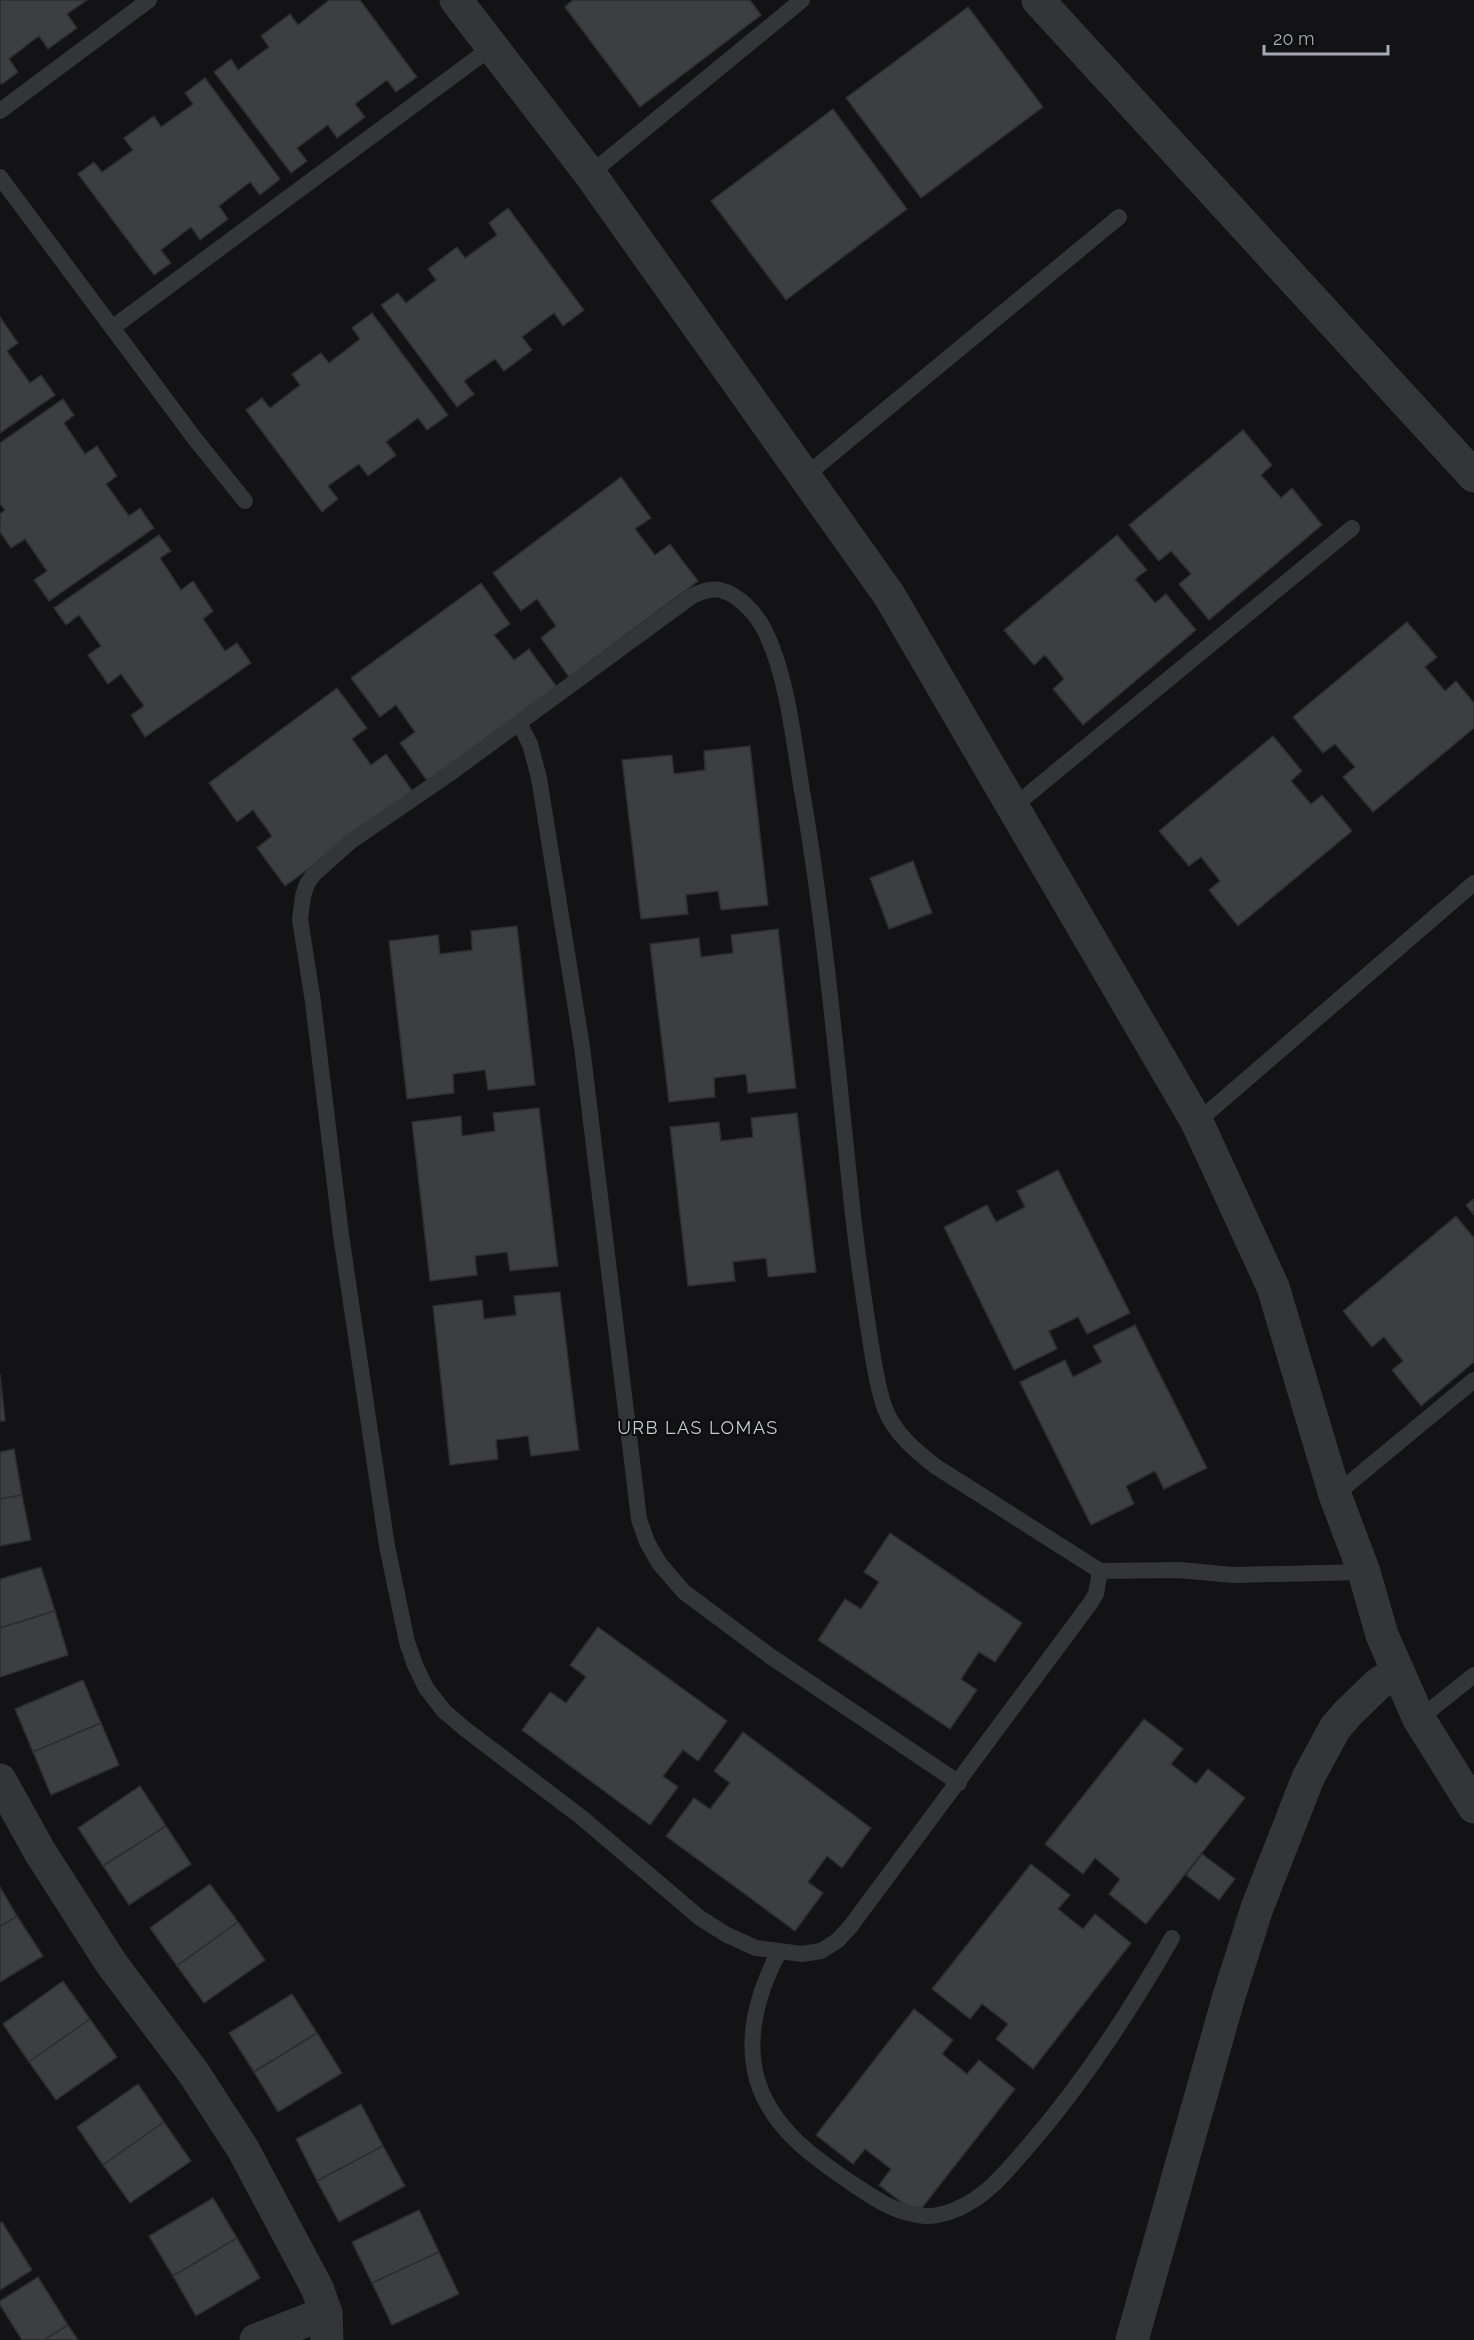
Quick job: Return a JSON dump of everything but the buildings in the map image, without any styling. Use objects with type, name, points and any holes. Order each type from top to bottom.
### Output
[{"type":"street","points":[[456,0],[590,174],[889,595],[1197,1122],[1273,1287],[1335,1496],[1364,1572],[1382,1635],[1419,1719],[1474,1807]]},
{"type":"street","points":[[1038,0],[1474,476]]},
{"type":"street","points":[[1132,2340],[1229,1996],[1257,1908],[1308,1778],[1335,1728],[1378,1684],[1398,1671]]},
{"type":"street","points":[[0,1780],[40,1852],[111,1963],[193,2072],[243,2149],[317,2288],[326,2327],[256,2340]]},
{"type":"lane","points":[[0,111],[149,0]]},
{"type":"lane","points":[[590,174],[802,0]]},
{"type":"lane","points":[[112,328],[492,47]]},
{"type":"lane","points":[[0,177],[245,501]]},
{"type":"lane","points":[[804,477],[1119,217]]},
{"type":"lane","points":[[1013,807],[1352,528]]},
{"type":"lane","points":[[1100,1571],[1096,1594],[1089,1605],[850,1927],[837,1941],[821,1951],[802,1954],[756,1948],[727,1935],[700,1918],[581,1817],[465,1730],[444,1711],[426,1688],[415,1665],[407,1641],[387,1546],[342,1246],[300,907],[314,874],[350,842],[449,774],[692,596],[704,591],[719,590],[736,598],[754,615],[771,645],[787,701],[815,865],[859,1275],[879,1389],[886,1412],[900,1433],[916,1452],[929,1462],[1100,1571],[1161,1569],[1233,1575],[1364,1572]]},
{"type":"lane","points":[[519,723],[530,744],[540,778],[582,1047],[639,1519],[647,1542],[659,1563],[684,1592],[770,1656],[959,1783]]},
{"type":"lane","points":[[1197,1122],[1474,883]]},
{"type":"lane","points":[[1335,1496],[1474,1380]]},
{"type":"lane","points":[[1419,1719],[1474,1675]]},
{"type":"lane","points":[[779,1952],[760,1994],[755,2017],[753,2048],[757,2079],[765,2096],[790,2135],[810,2155],[887,2206],[920,2216],[938,2215],[956,2210],[976,2200],[994,2185],[1072,2094],[1103,2051],[1172,1938]]},
{"type":"district","name":"URB LAS LOMAS","points":[[698,1427]]}]
